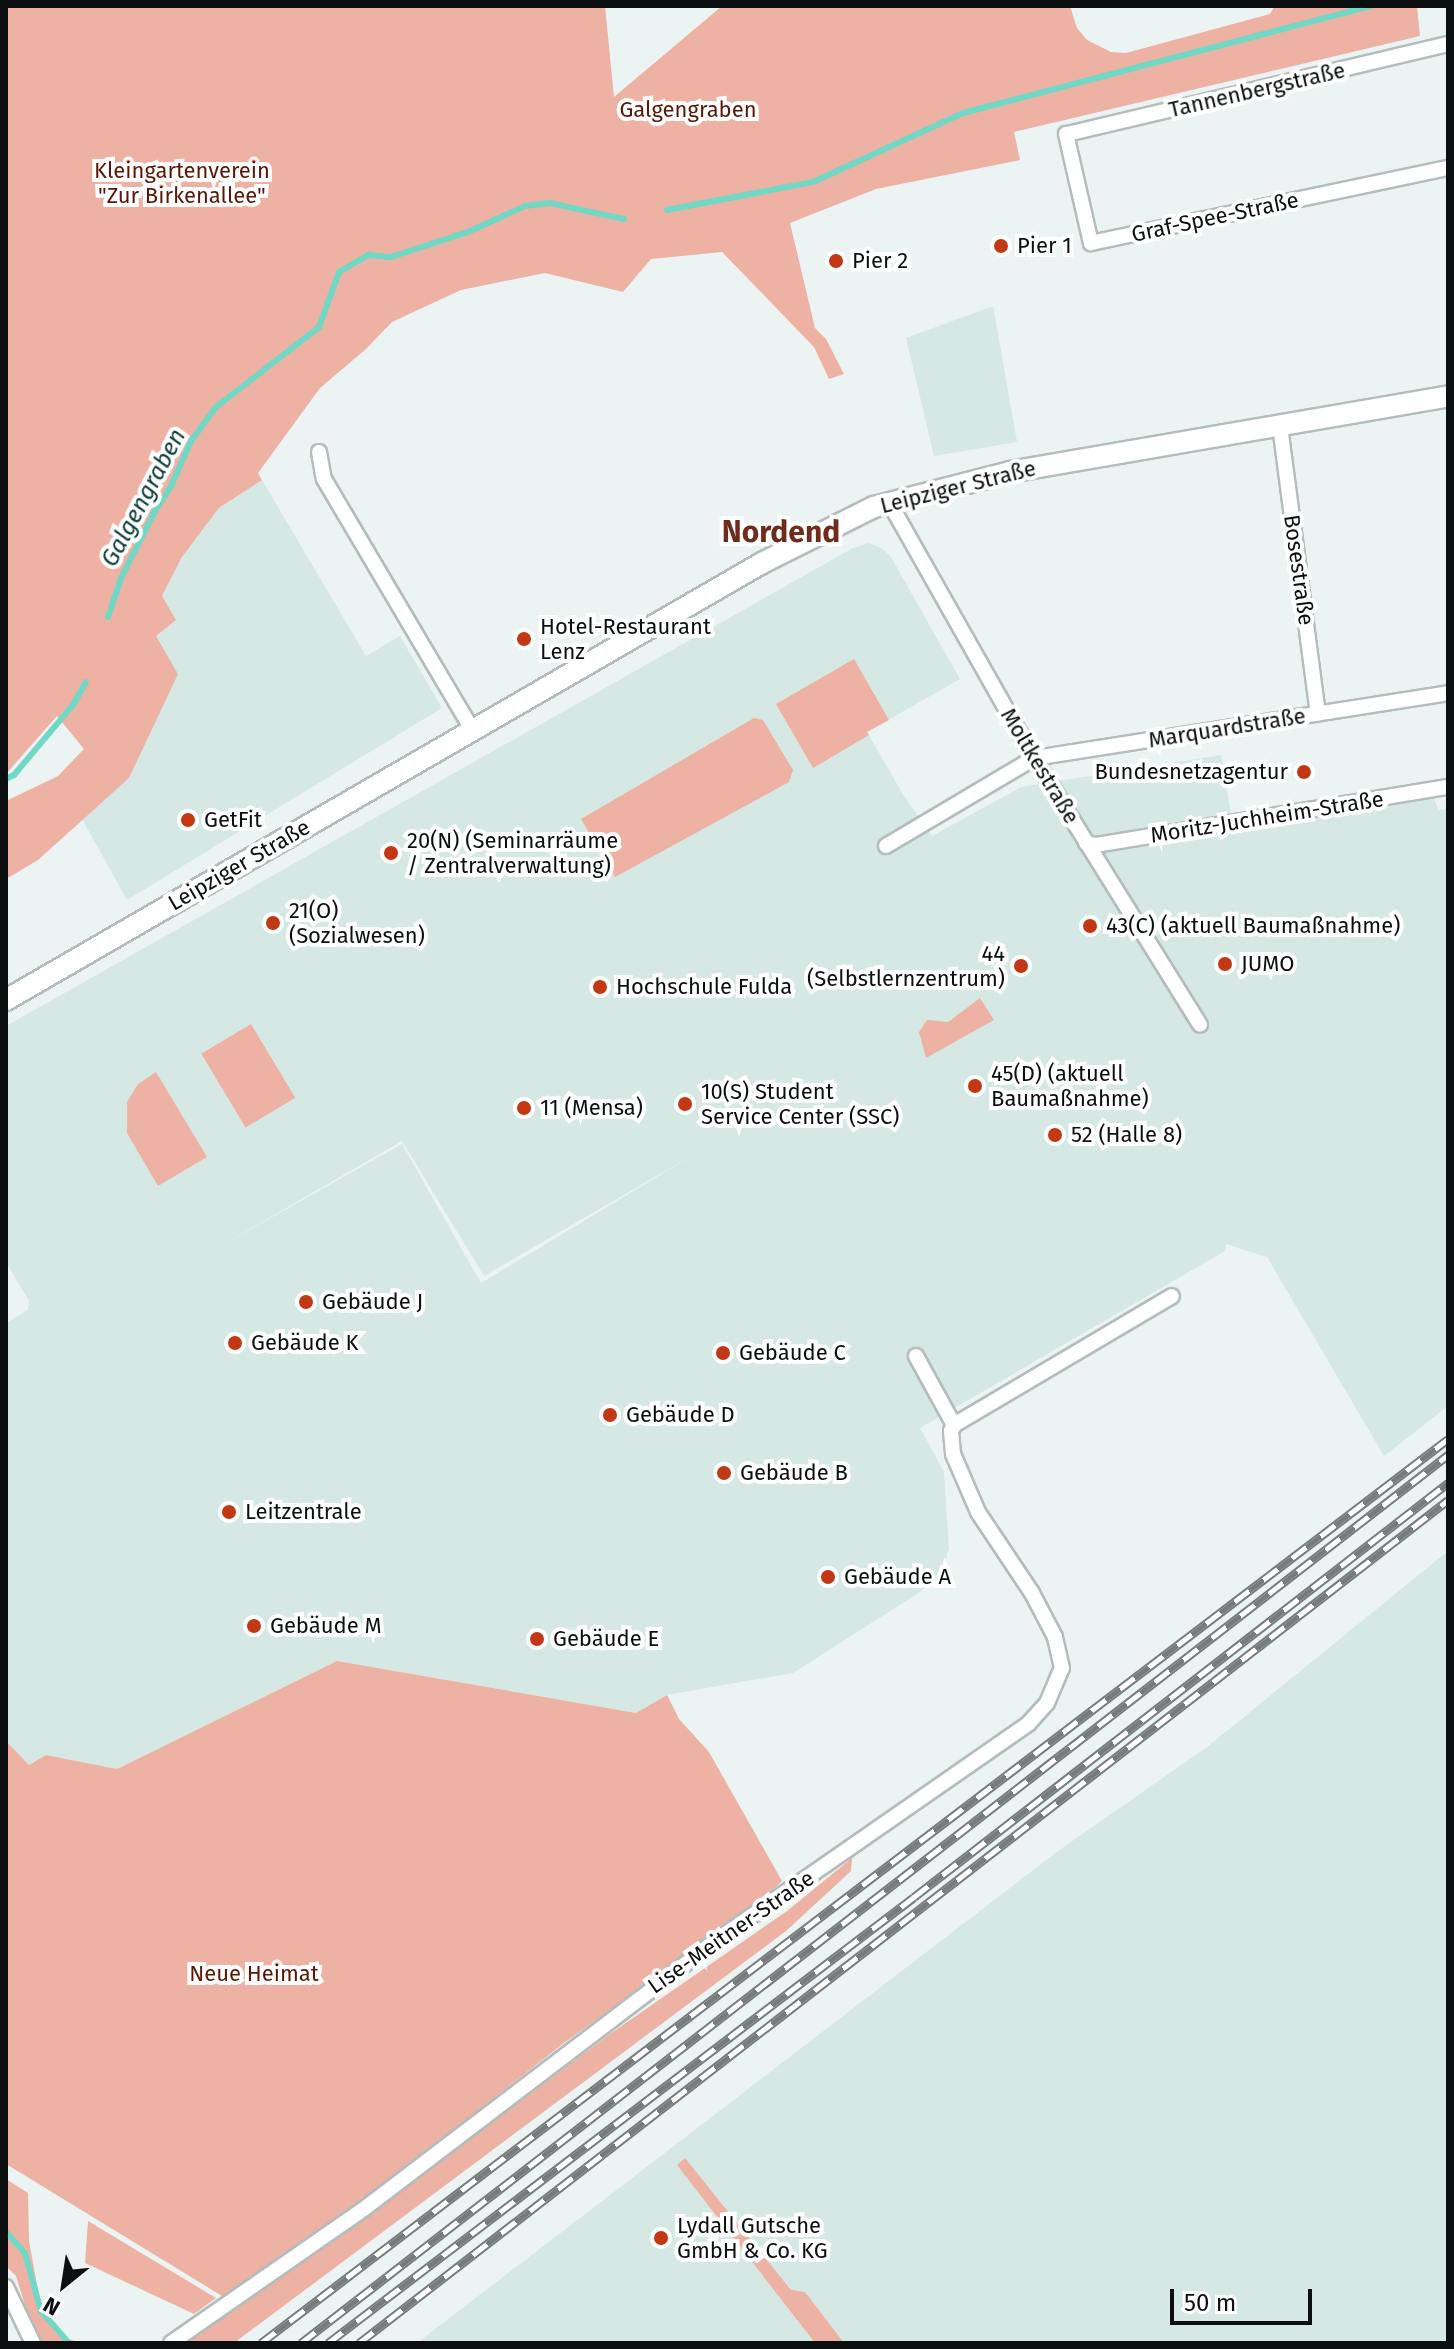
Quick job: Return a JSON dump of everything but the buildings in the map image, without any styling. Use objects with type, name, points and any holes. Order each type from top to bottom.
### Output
[{"type":"main road","name":"Leipziger Straße","points":[[6,1000],[774,557],[844,520],[889,502],[1010,472],[1448,396]]},
{"type":"street","name":"Tannenbergstraße","points":[[1066,134],[1448,44]]},
{"type":"street","name":"Graf-Spee-Straße","points":[[1066,134],[1091,243],[1448,168]]},
{"type":"street","name":"Bosestraße","points":[[1280,426],[1318,714]]},
{"type":"street","points":[[319,452],[324,479],[473,731]]},
{"type":"street","name":"Moltkestraße","points":[[889,502],[1034,758],[1200,1025]]},
{"type":"street","name":"Marquardstraße","points":[[886,846],[1034,758],[1448,693]]},
{"type":"street","name":"Moritz-Juchheim-Straße","points":[[1086,843],[1096,845],[1448,787]]},
{"type":"street","points":[[953,1428],[1172,1296]]},
{"type":"street","name":"Lise-Meitner-Straße","points":[[171,2343],[365,2208],[720,1938],[1007,1742],[1047,1703],[1062,1668],[1055,1637],[1032,1593],[978,1512],[953,1454],[953,1428],[916,1356]]},
{"type":"street","points":[[6,2287],[33,2343]]},
{"type":"shaded area","points":[[993,306],[1017,442],[934,456],[906,338]]},
{"type":"shaded area","points":[[262,480],[366,656],[400,636],[442,708],[127,900],[82,819],[129,778],[162,596],[182,557],[219,508]]},
{"type":"shaded area","points":[[869,543],[883,549],[891,557],[960,679],[867,732],[904,796],[932,836],[1021,787],[1221,755],[1231,814],[1386,789],[1410,800],[1433,797],[1439,810],[1448,809],[1448,1406],[1384,1456],[1267,1257],[1226,1244],[1225,1251],[920,1428],[944,1472],[949,1549],[940,1575],[920,1592],[793,1673],[667,1695],[636,1713],[337,1661],[117,1769],[46,1755],[29,1765],[6,1741],[6,1323],[28,1310],[29,1301],[6,1262],[6,1026],[853,548]],"holes":[[[402,1141],[484,1276],[698,1152],[481,1283],[402,1144],[226,1243]]]},
{"type":"shaded area","points":[[1448,1551],[1448,2343],[417,2343],[1058,1851],[1207,1747]]},
{"type":"green space","name":"Kleingartenverein \"Zur Birkenallee\"","points":[[6,6],[605,6],[614,97],[722,6],[1070,6],[1077,28],[1087,40],[1111,52],[1126,53],[1270,14],[1275,6],[1417,6],[1420,36],[1014,132],[1020,160],[876,189],[790,223],[815,328],[826,339],[844,374],[829,379],[814,347],[722,252],[651,259],[623,292],[545,273],[461,290],[392,322],[320,388],[258,473],[262,480],[219,508],[182,557],[162,596],[176,620],[156,636],[178,674],[129,778],[38,860],[6,879],[6,801],[58,776],[84,749],[57,716],[6,774]]},
{"type":"green space","points":[[854,659],[889,720],[813,768],[776,704]]},
{"type":"green space","points":[[754,718],[763,720],[793,770],[789,782],[615,877],[581,819]]},
{"type":"green space","points":[[980,998],[994,1020],[926,1058],[919,1032],[927,1020],[948,1022]]},
{"type":"green space","points":[[251,1024],[295,1098],[246,1128],[201,1054]]},
{"type":"green space","points":[[156,1072],[207,1157],[158,1186],[127,1133],[127,1102],[138,1084]]},
{"type":"green space","name":"Neue Heimat","points":[[337,1661],[636,1713],[667,1695],[679,1719],[709,1752],[782,1881],[763,1900],[564,2043],[386,2182],[227,2299],[6,2164],[6,1741],[29,1765],[46,1755],[117,1769]]},
{"type":"green space","points":[[852,1858],[851,1871],[786,1931],[234,2343],[187,2343],[358,2223],[610,2034],[787,1911]]},
{"type":"green space","points":[[685,2158],[791,2290],[805,2292],[844,2343],[815,2343],[677,2165]]},
{"type":"green space","points":[[6,2179],[28,2193],[29,2241],[41,2307],[64,2338],[82,2343],[41,2343],[29,2318],[16,2276],[6,2266]]},
{"type":"green space","points":[[88,2221],[216,2298],[194,2314],[85,2263]]},
{"type":"waterway","name":"Galgengraben","points":[[667,210],[813,182],[963,113],[1372,6]]},
{"type":"waterway","name":"Galgengraben","points":[[108,617],[121,578],[171,486],[191,441],[216,407],[319,327],[339,272],[368,255],[391,257],[468,232],[525,206],[550,203],[624,219]]},
{"type":"waterway","name":"Galgengraben","points":[[6,779],[14,775],[73,705],[86,682]]},
{"type":"waterway","points":[[6,2232],[25,2253],[41,2311],[69,2343]]},
{"type":"railway","points":[[261,2343],[1448,1439]]},
{"type":"railway","points":[[301,2343],[1448,1455]]},
{"type":"railway","points":[[328,2343],[914,1897],[1448,1483]]},
{"type":"railway","points":[[359,2343],[1448,1500]]},
{"type":"place","name":"Pier 1","points":[[1001,246]]},
{"type":"place","name":"Pier 2","points":[[836,261]]},
{"type":"place","name":"Hotel-Restaurant Lenz","points":[[524,639]]},
{"type":"place","name":"Bundesnetzagentur","points":[[1304,772]]},
{"type":"place","name":"GetFit","points":[[188,820]]},
{"type":"place","name":"20(N) (Seminarräume / Zentralverwaltung)","points":[[391,853]]},
{"type":"place","name":"21(O) (Sozialwesen)","points":[[273,923]]},
{"type":"place","name":"43(C) (aktuell Baumaßnahme)","points":[[1090,926]]},
{"type":"place","name":"JUMO","points":[[1225,964]]},
{"type":"place","name":"44 (Selbstlernzentrum)","points":[[1021,966]]},
{"type":"place","name":"Hochschule Fulda","points":[[600,987]]},
{"type":"place","name":"45(D) (aktuell Baumaßnahme)","points":[[975,1086]]},
{"type":"place","name":"10(S) Student Service Center (SSC)","points":[[685,1104]]},
{"type":"place","name":"11 (Mensa)","points":[[524,1108]]},
{"type":"place","name":"52 (Halle 8)","points":[[1055,1135]]},
{"type":"place","name":"Gebäude J","points":[[306,1302]]},
{"type":"place","name":"Gebäude K","points":[[235,1343]]},
{"type":"place","name":"Gebäude C","points":[[723,1353]]},
{"type":"place","name":"Gebäude D","points":[[610,1415]]},
{"type":"place","name":"Gebäude B","points":[[724,1473]]},
{"type":"place","name":"Leitzentrale","points":[[229,1512]]},
{"type":"place","name":"Gebäude A","points":[[828,1577]]},
{"type":"place","name":"Gebäude M","points":[[254,1626]]},
{"type":"place","name":"Gebäude E","points":[[537,1639]]},
{"type":"place","name":"Lydall Gutsche GmbH & Co. KG","points":[[661,2238]]},
{"type":"district","name":"Nordend","points":[[781,532]]}]
